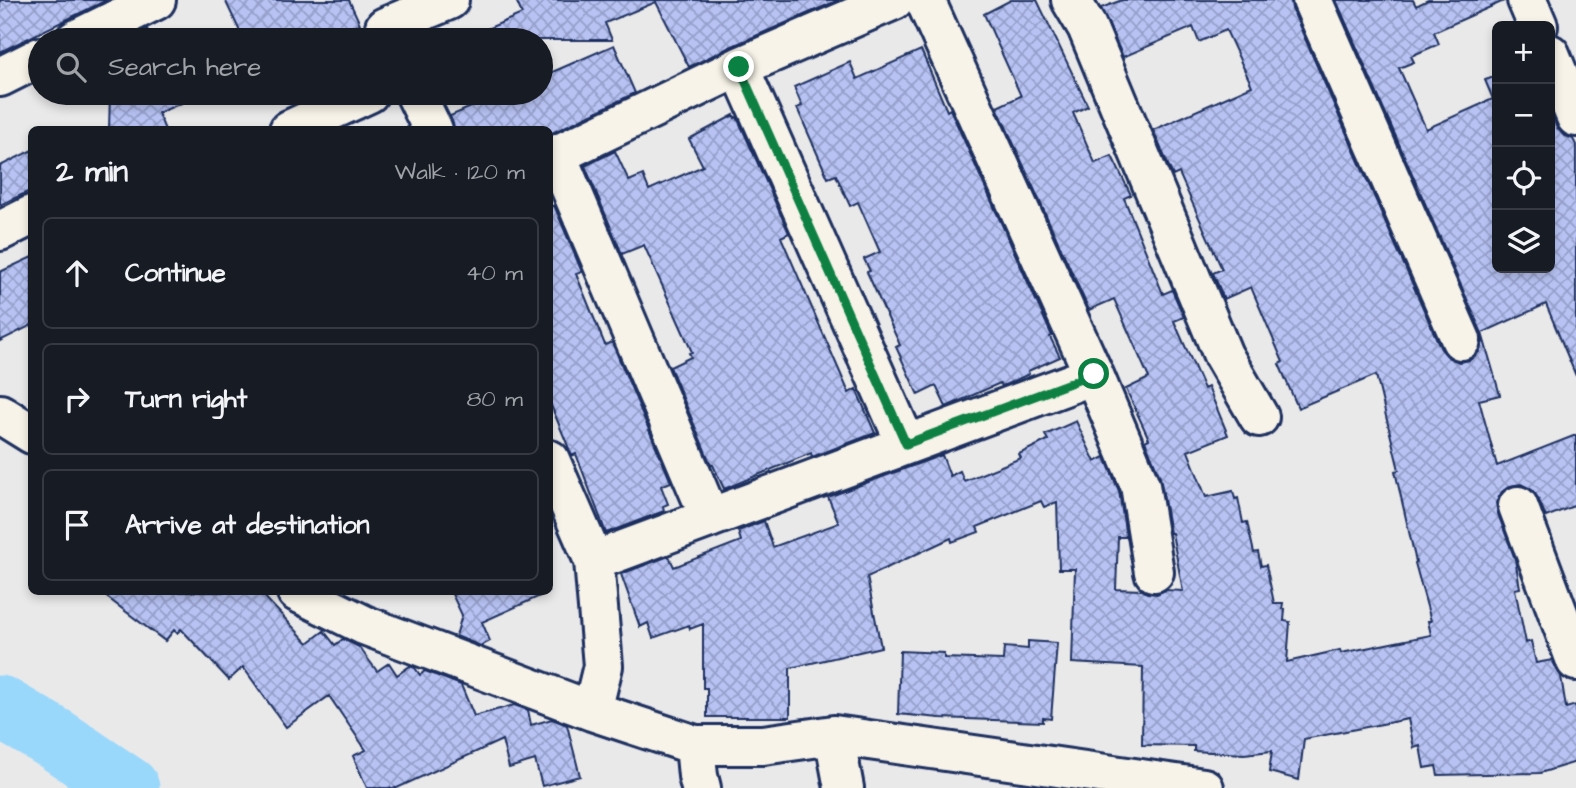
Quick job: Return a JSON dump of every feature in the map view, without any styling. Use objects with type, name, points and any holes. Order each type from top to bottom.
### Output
[{"type":"street","points":[[99,28],[156,0]]},
{"type":"street","points":[[383,22],[449,0]]},
{"type":"street","points":[[710,518],[553,157],[739,67],[894,0]]},
{"type":"street","points":[[925,0],[1094,374],[1140,485],[1154,572]]},
{"type":"street","points":[[1071,0],[1087,27],[1223,355],[1259,417]]},
{"type":"street","points":[[1312,0],[1461,340]]},
{"type":"street","points":[[1527,0],[1536,21]]},
{"type":"street","points":[[0,77],[28,63]]},
{"type":"street","points":[[1555,66],[1576,117]]},
{"type":"street","points":[[739,67],[906,444]]},
{"type":"street","points":[[298,126],[343,105]]},
{"type":"street","points":[[421,105],[431,126]]},
{"type":"street","points":[[0,230],[28,217]]},
{"type":"street","points":[[594,561],[1094,374]]},
{"type":"street","points":[[0,414],[28,432]]},
{"type":"street","points":[[553,467],[594,561],[603,666],[592,711]]},
{"type":"street","points":[[1518,506],[1576,661]]},
{"type":"street","points":[[303,595],[364,625],[592,711],[695,745],[763,745],[834,735],[1204,788]]},
{"type":"street","points":[[834,735],[844,788]]},
{"type":"street","points":[[695,745],[701,788]]},
{"type":"building","points":[[0,0],[107,0],[49,28],[28,28],[28,38],[0,52]]},
{"type":"building","points":[[225,0],[349,0],[360,24],[350,28],[238,28]]},
{"type":"building","points":[[516,0],[839,0],[689,67],[656,2],[605,23],[612,40],[553,40],[553,28],[489,28],[522,14]]},
{"type":"building","points":[[1011,0],[1037,0],[1088,106],[1073,113],[1095,163],[1112,156],[1131,195],[1124,198],[1163,294],[1172,290],[1184,317],[1174,321],[1204,389],[1208,387],[1228,435],[1188,451],[1206,497],[1233,491],[1235,499],[1238,498],[1243,523],[1247,522],[1254,553],[1258,552],[1261,566],[1266,565],[1274,603],[1283,603],[1284,621],[1290,622],[1287,662],[1431,635],[1428,621],[1431,621],[1415,563],[1395,471],[1399,470],[1376,375],[1298,408],[1279,364],[1283,362],[1251,287],[1224,299],[1213,273],[1222,269],[1179,173],[1173,176],[1153,130],[1252,86],[1226,30],[1199,42],[1193,27],[1123,57],[1101,8],[1122,0],[1291,0],[1292,9],[1441,349],[1449,358],[1459,362],[1470,360],[1479,352],[1483,342],[1481,331],[1336,0],[1413,0],[1416,6],[1428,0],[1506,0],[1434,32],[1439,44],[1411,56],[1414,62],[1399,68],[1426,129],[1492,99],[1492,273],[1555,273],[1555,124],[1563,135],[1573,139],[1576,145],[1576,376],[1546,304],[1482,333],[1500,395],[1479,400],[1497,466],[1576,435],[1576,505],[1546,517],[1532,490],[1521,484],[1510,486],[1502,492],[1496,503],[1515,559],[1520,588],[1515,589],[1526,643],[1531,641],[1536,663],[1552,660],[1561,676],[1566,708],[1576,705],[1576,762],[1540,773],[1438,775],[1436,766],[1424,768],[1420,746],[1414,748],[1408,719],[1304,739],[1299,780],[1269,772],[1272,751],[1244,754],[1194,751],[1194,746],[1142,745],[1143,667],[1072,663],[1075,569],[1059,569],[1057,502],[1044,507],[1041,501],[977,527],[979,532],[952,542],[951,538],[867,577],[881,647],[790,668],[790,717],[707,717],[707,688],[703,688],[703,624],[690,629],[689,625],[653,638],[648,623],[640,627],[621,574],[669,556],[674,567],[741,541],[738,531],[764,521],[773,547],[839,523],[828,497],[942,455],[950,476],[960,471],[964,481],[1021,458],[1019,454],[1048,440],[1045,435],[1076,421],[1095,462],[1105,457],[1119,491],[1126,537],[1118,537],[1116,589],[1142,590],[1157,594],[1165,590],[1183,591],[1160,477],[1145,441],[1149,439],[1126,389],[1149,378],[1114,299],[1089,310],[997,107],[1021,96],[984,14]]},
{"type":"building","points":[[614,45],[635,93],[553,133],[553,126],[454,126],[450,116],[476,105],[553,105],[553,72]]},
{"type":"building","points":[[921,50],[1060,357],[1007,384],[1002,386],[1000,383],[946,407],[936,386],[918,395],[896,347],[900,345],[867,272],[870,271],[864,259],[880,252],[858,202],[850,206],[836,175],[828,178],[797,108],[802,106],[794,87],[850,62],[857,79]]},
{"type":"building","points":[[1492,78],[1492,97],[1485,80]]},
{"type":"building","points":[[110,105],[177,105],[158,113],[163,126],[109,126]]},
{"type":"building","points":[[734,115],[789,233],[781,237],[849,393],[856,389],[875,433],[812,457],[811,453],[724,489],[711,465],[670,367],[691,357],[689,353],[692,352],[644,245],[622,254],[585,166],[615,151],[629,181],[643,175],[649,190],[703,166],[689,139]]},
{"type":"building","points":[[28,152],[28,192],[0,205],[0,166]]},
{"type":"building","points":[[553,206],[582,272],[576,274],[605,345],[612,342],[671,482],[661,486],[668,504],[663,506],[664,511],[606,533],[576,454],[572,456],[553,410]]},
{"type":"building","points":[[28,259],[28,327],[0,341],[0,272]]},
{"type":"building","points":[[104,595],[263,595],[308,643],[324,631],[335,645],[343,639],[359,647],[377,671],[389,663],[397,675],[410,666],[420,675],[425,671],[461,685],[474,716],[514,705],[528,710],[531,725],[552,719],[567,725],[580,776],[542,786],[535,760],[509,768],[502,740],[397,788],[367,788],[353,756],[366,750],[329,696],[286,727],[243,667],[229,680],[181,629],[177,633],[174,630],[165,641]]},
{"type":"building","points":[[452,595],[542,595],[482,622],[490,641],[481,646],[456,636],[462,615]]},
{"type":"building","points":[[1028,641],[1057,643],[1051,719],[1043,718],[1043,722],[898,714],[900,651],[944,653],[944,658],[1003,660],[1004,647],[1028,649]]},
{"type":"waterway","points":[[0,707],[57,740],[128,788]]},
{"type":"route","points":[[739,67],[906,444],[1094,374]]}]
